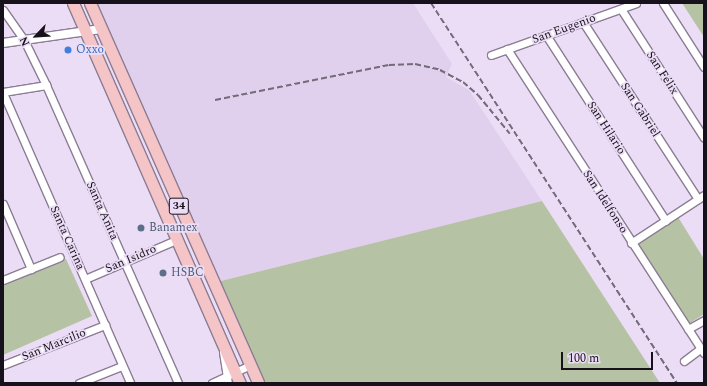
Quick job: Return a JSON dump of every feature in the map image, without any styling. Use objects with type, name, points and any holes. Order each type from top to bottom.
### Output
[{"type":"main road","name":"34","points":[[73,3],[176,240],[222,340],[230,377],[240,383]]},
{"type":"main road","name":"34","points":[[90,3],[250,366],[254,382]]},
{"type":"street","name":"San Eugenio","points":[[491,55],[636,3]]},
{"type":"street","points":[[663,3],[704,67]]},
{"type":"street","name":"San Félix","points":[[621,9],[704,138]]},
{"type":"street","name":"Santa Anita","points":[[3,10],[24,40],[46,85],[178,383]]},
{"type":"street","name":"San Gabriel","points":[[583,22],[701,197]]},
{"type":"street","points":[[3,43],[101,29]]},
{"type":"street","name":"San Hilario","points":[[546,35],[666,221]]},
{"type":"street","name":"San Idelfonso","points":[[507,49],[702,350]]},
{"type":"street","points":[[3,92],[46,85]]},
{"type":"street","name":"Santa Carina","points":[[3,92],[130,383]]},
{"type":"street","points":[[632,243],[701,197]]},
{"type":"street","points":[[3,204],[31,269]]},
{"type":"street","name":"San Isidro","points":[[85,279],[176,240]]},
{"type":"street","points":[[3,280],[60,257]]},
{"type":"street","points":[[688,329],[704,320]]},
{"type":"street","name":"San Marcilio","points":[[3,366],[105,325]]},
{"type":"street","points":[[684,361],[702,350]]},
{"type":"street","points":[[79,383],[122,366]]},
{"type":"street","points":[[212,383],[230,377],[250,366]]},
{"type":"shaded area","points":[[94,3],[413,3],[452,64],[446,77],[469,90],[542,201],[217,282]]},
{"type":"green space","points":[[682,3],[704,3],[704,37]]},
{"type":"green space","points":[[542,201],[660,383],[261,383],[217,282]]},
{"type":"green space","points":[[678,217],[704,259],[704,314],[690,323],[686,322],[637,246],[638,242]]},
{"type":"green space","points":[[66,259],[92,316],[3,355],[3,284]]},
{"type":"railway","points":[[431,3],[677,383]]},
{"type":"railway","points":[[215,100],[389,65],[415,64],[440,70],[463,82],[478,95],[510,134]]},
{"type":"place","name":"Oxxo","points":[[68,50]]},
{"type":"place","name":"Banamex","points":[[141,228]]},
{"type":"place","name":"HSBC","points":[[163,273]]}]
